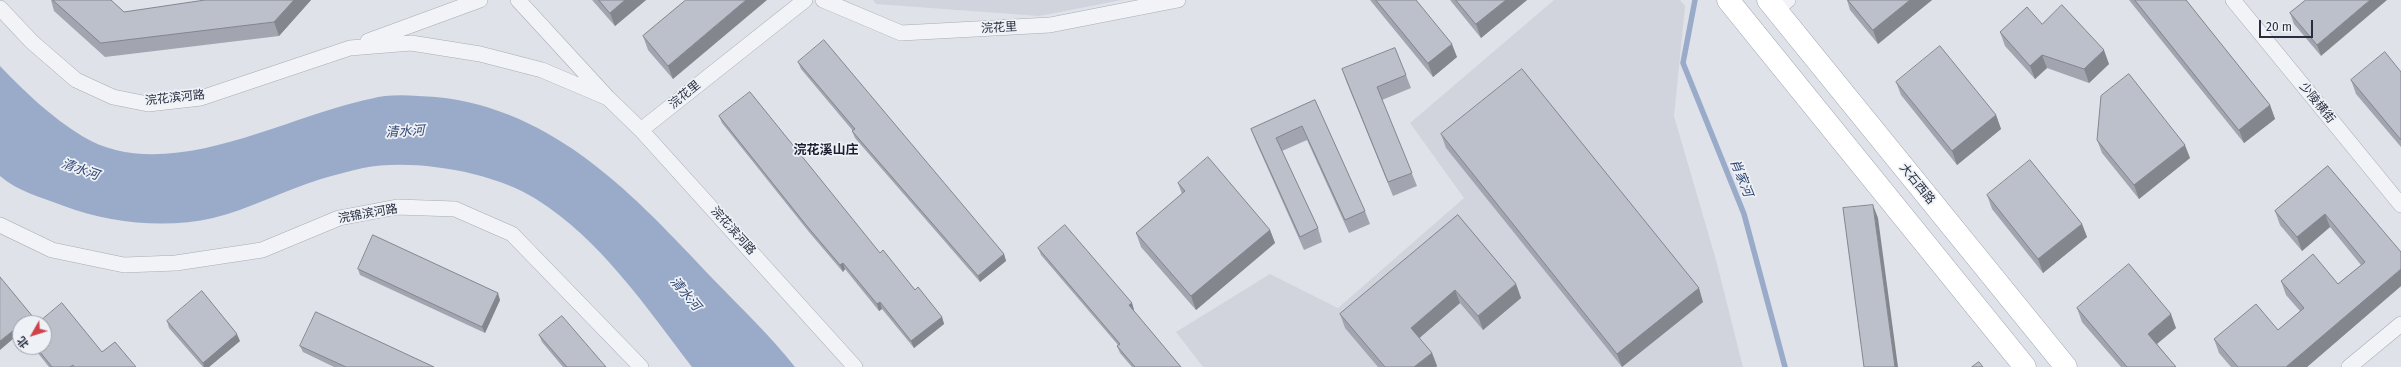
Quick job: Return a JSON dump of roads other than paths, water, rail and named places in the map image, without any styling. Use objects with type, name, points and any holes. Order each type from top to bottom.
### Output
[{"type":"main road","points":[[1728,0],[2025,367]]},
{"type":"main road","name":"大石西路","points":[[1777,3],[2066,367]]},
{"type":"street","name":"浣花滨河路","points":[[0,8],[32,42],[76,80],[113,97],[148,104],[201,98],[350,48],[480,0]]},
{"type":"street","name":"浣花滨河路","points":[[518,0],[608,98],[641,130],[855,367]]},
{"type":"street","name":"浣花里","points":[[641,130],[805,0]]},
{"type":"street","name":"浣花里","points":[[823,0],[901,33],[1050,25],[1178,0]]},
{"type":"street","name":"少陵横街","points":[[2233,0],[2401,205]]},
{"type":"street","name":"浣花滨河路","points":[[350,48],[412,44],[480,54],[542,70],[608,98]]},
{"type":"street","name":"浣锦滨河路","points":[[0,225],[52,250],[124,264],[176,264],[262,250],[339,218],[397,208],[455,209],[512,234],[641,367]]},
{"type":"street","points":[[2349,367],[2401,324]]},
{"type":"water","name":"清水河","points":[[0,66],[39,104],[82,136],[113,149],[147,154],[183,152],[219,145],[325,111],[357,102],[391,95],[436,97],[479,105],[518,119],[555,138],[590,161],[622,188],[683,247],[755,321],[795,367],[692,367],[640,298],[602,254],[581,234],[536,199],[498,181],[476,175],[429,166],[383,165],[363,168],[308,183],[254,205],[213,218],[157,224],[100,217],[39,197],[14,186],[0,176]]},
{"type":"waterway","name":"肖家河","points":[[1695,0],[1683,63],[1744,214],[1785,367]]},
{"type":"district","name":"浣花溪山庄","points":[[826,150]]}]
